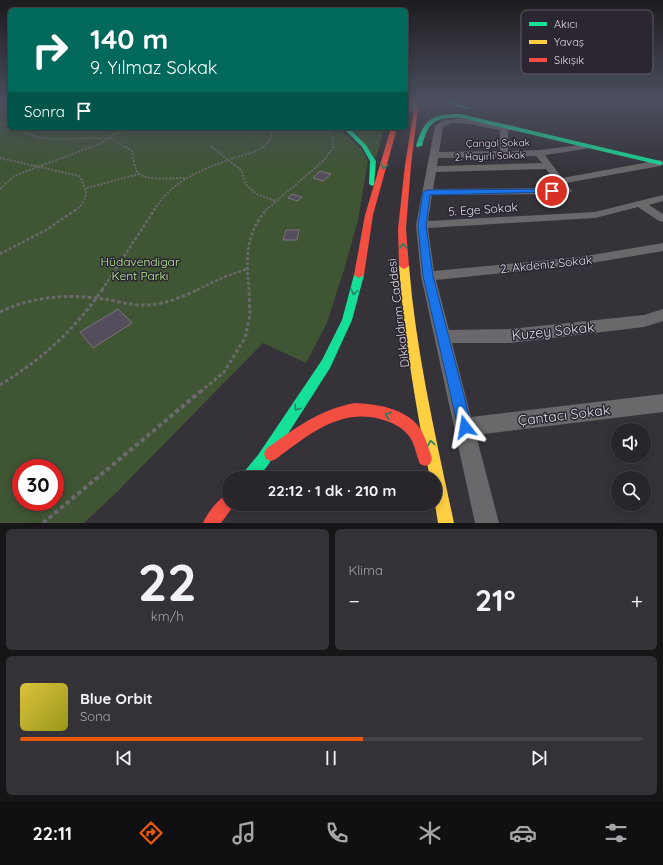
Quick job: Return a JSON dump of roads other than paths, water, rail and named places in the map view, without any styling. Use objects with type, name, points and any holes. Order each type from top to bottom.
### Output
[{"type":"main road","name":"Dikkaldırım Caddesi","points":[[413,123],[402,229],[405,287],[418,373],[446,523]]},
{"type":"main road","points":[[405,200],[413,177],[421,136],[426,123]]},
{"type":"main road","points":[[491,123],[585,146],[662,162]]},
{"type":"main road","points":[[517,123],[662,162]]},
{"type":"main road","points":[[520,123],[651,156]]},
{"type":"main road","points":[[538,125],[651,156],[662,162]]},
{"type":"main road","points":[[254,471],[263,460],[326,364],[347,320],[361,267],[369,215],[373,161],[364,146],[348,130]]},
{"type":"main road","points":[[369,215],[393,130]]},
{"type":"main road","points":[[263,460],[309,427],[342,410],[368,408],[409,425],[419,440],[430,471]]},
{"type":"main road","points":[[442,507],[444,513]]},
{"type":"main road","points":[[211,523],[222,510]]},
{"type":"street","points":[[442,123],[439,126],[422,225],[428,276],[487,523]]},
{"type":"street","points":[[477,123],[509,128],[504,154]]},
{"type":"street","name":"Çangal Sokak","points":[[433,162],[585,146]]},
{"type":"street","points":[[427,192],[567,191],[539,152]]},
{"type":"street","name":"2. Hayırlı Sokak","points":[[433,162],[548,166]]},
{"type":"street","points":[[560,181],[662,162]]},
{"type":"street","name":"5. Ege Sokak","points":[[422,225],[595,215],[663,198]]},
{"type":"street","points":[[639,203],[663,219]]},
{"type":"street","name":"2. Akdeniz Sokak","points":[[428,276],[580,261],[663,246]]},
{"type":"street","name":"Kuzey Sokak","points":[[442,337],[510,336],[644,321],[663,315]]},
{"type":"street","name":"Çantacı Sokak","points":[[465,427],[663,403]]},
{"type":"park label","name":"Hüdavendigar Kent Parkı","points":[[140,268]]}]
